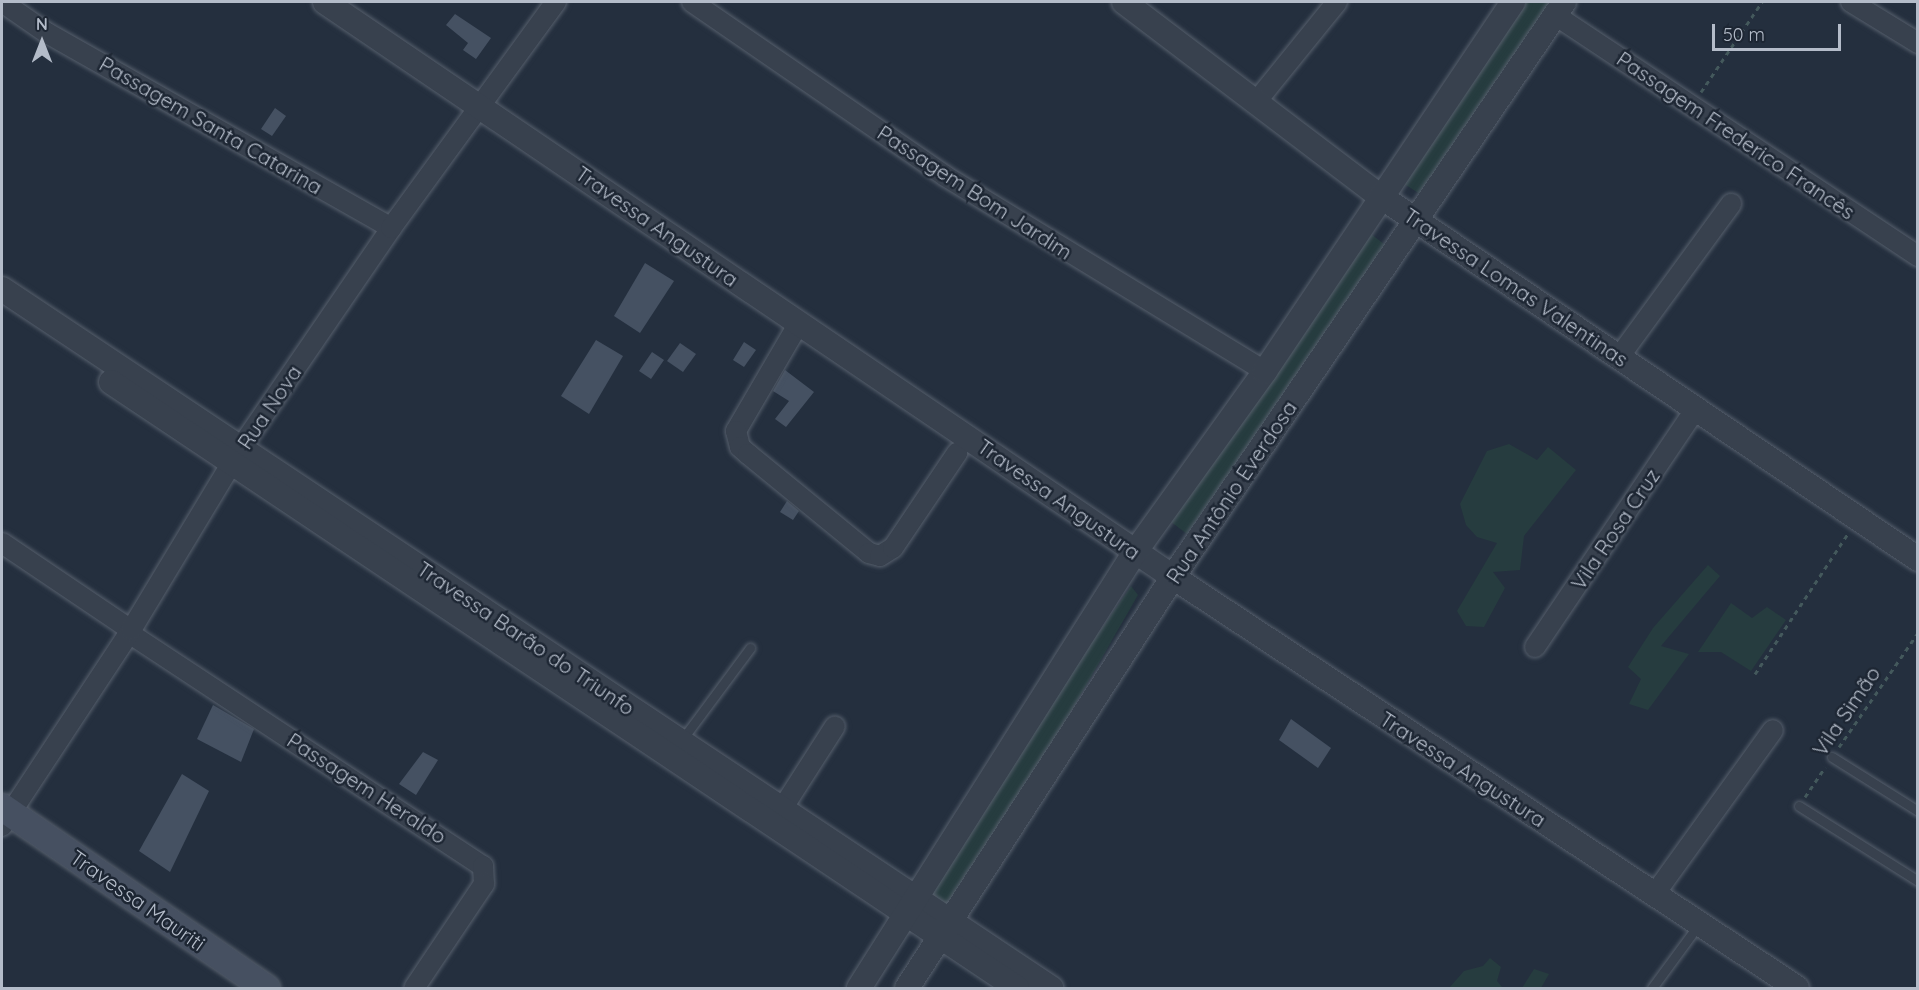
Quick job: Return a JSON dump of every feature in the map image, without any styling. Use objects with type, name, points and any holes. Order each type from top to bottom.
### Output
[{"type":"main road","name":"Travessa Mauriti","points":[[4,815],[266,988]]},
{"type":"street","name":"Passagem Santa Catarina","points":[[2,2],[47,33],[391,228]]},
{"type":"street","name":"Travessa Angustura","points":[[325,2],[480,104],[799,323],[962,444],[1135,552],[1797,988]]},
{"type":"street","name":"Rua Nova","points":[[4,815],[130,631],[237,454],[391,228],[556,2]]},
{"type":"street","name":"Passagem Bom Jardim","points":[[692,2],[945,176],[1265,371]]},
{"type":"street","name":"Travessa Lomas Valentinas","points":[[1124,2],[1380,196],[1917,559]]},
{"type":"street","points":[[1256,102],[1337,2]]},
{"type":"street","name":"Rua Antônio Everdosa","points":[[859,988],[1135,552],[1265,371],[1380,196],[1513,2]]},
{"type":"street","points":[[1851,2],[1917,43]]},
{"type":"street","name":"Rua Antônio Everdosa","points":[[906,988],[1173,578],[1417,221],[1559,8]]},
{"type":"street","name":"Passagem Frederico Francês","points":[[1559,8],[1692,106],[1917,256]]},
{"type":"street","points":[[1619,357],[1731,204]]},
{"type":"street","name":"Travessa Barão do Triunfo","points":[[2,289],[140,391]]},
{"type":"street","name":"Travessa Barão do Triunfo","points":[[2,309],[140,391],[237,454],[945,929],[1051,988]]},
{"type":"street","points":[[799,323],[736,431],[740,447],[869,553],[880,556],[893,548],[962,444]]},
{"type":"street","name":"Vila Rosa Cruz","points":[[1535,647],[1695,410]]},
{"type":"street","points":[[2,543],[130,631]]},
{"type":"street","name":"Passagem Heraldo","points":[[130,631],[483,866],[484,884],[414,988]]},
{"type":"street","name":"Travessa Barão do Triunfo","points":[[595,695],[681,741],[782,809],[910,906]]},
{"type":"street","points":[[782,809],[835,726]]},
{"type":"street","points":[[1654,895],[1773,730]]},
{"type":"street","name":"Travessa Barão do Triunfo","points":[[945,929],[1017,988]]},
{"type":"lane","points":[[681,741],[750,648]]},
{"type":"lane","points":[[1832,757],[1917,811]]},
{"type":"lane","points":[[1799,806],[1917,881]]},
{"type":"lane","points":[[1652,988],[1699,924]]},
{"type":"path","points":[[1692,106],[1762,2]]},
{"type":"path","points":[[1755,674],[1844,540]]},
{"type":"path","name":"Vila Simão","points":[[1799,806],[1917,633]]},
{"type":"green space","points":[[1524,2],[1550,2],[1420,194],[1401,182]]},
{"type":"green space","points":[[1367,231],[1388,247],[1187,534],[1171,522]]},
{"type":"green space","points":[[1509,444],[1537,460],[1548,447],[1576,470],[1524,536],[1520,570],[1493,572],[1505,588],[1484,627],[1466,626],[1457,611],[1497,543],[1477,537],[1466,525],[1460,504],[1487,451]]},
{"type":"green space","points":[[1708,565],[1720,576],[1661,646],[1689,654],[1648,710],[1629,704],[1641,679],[1628,667],[1653,628]]},
{"type":"green space","points":[[1131,586],[1138,595],[957,910],[920,890]]},
{"type":"green space","points":[[1731,603],[1752,618],[1767,607],[1786,620],[1751,671],[1721,652],[1698,652]]},
{"type":"green space","points":[[1490,958],[1501,967],[1497,981],[1503,988],[1449,988],[1464,971],[1483,966]]},
{"type":"green space","points":[[1534,969],[1549,974],[1541,988],[1522,988]]},
{"type":"building","points":[[455,14],[491,38],[476,59],[463,50],[468,43],[446,25]]},
{"type":"building","points":[[275,108],[286,116],[272,136],[261,129]]},
{"type":"building","points":[[645,263],[674,281],[640,333],[614,316]]},
{"type":"building","points":[[596,340],[623,356],[589,414],[561,396]]},
{"type":"building","points":[[744,342],[756,350],[744,367],[733,360]]},
{"type":"building","points":[[680,343],[696,354],[683,372],[667,361]]},
{"type":"building","points":[[652,352],[664,360],[651,379],[639,371]]},
{"type":"building","points":[[785,370],[814,392],[786,427],[775,419],[789,401],[773,391]]},
{"type":"building","points":[[787,501],[799,511],[793,520],[780,512]]},
{"type":"building","points":[[213,705],[254,729],[241,762],[197,739]]},
{"type":"building","points":[[1291,719],[1331,748],[1318,768],[1279,740]]},
{"type":"building","points":[[423,752],[438,760],[416,795],[399,784]]},
{"type":"building","points":[[182,774],[209,791],[170,872],[139,851]]}]
